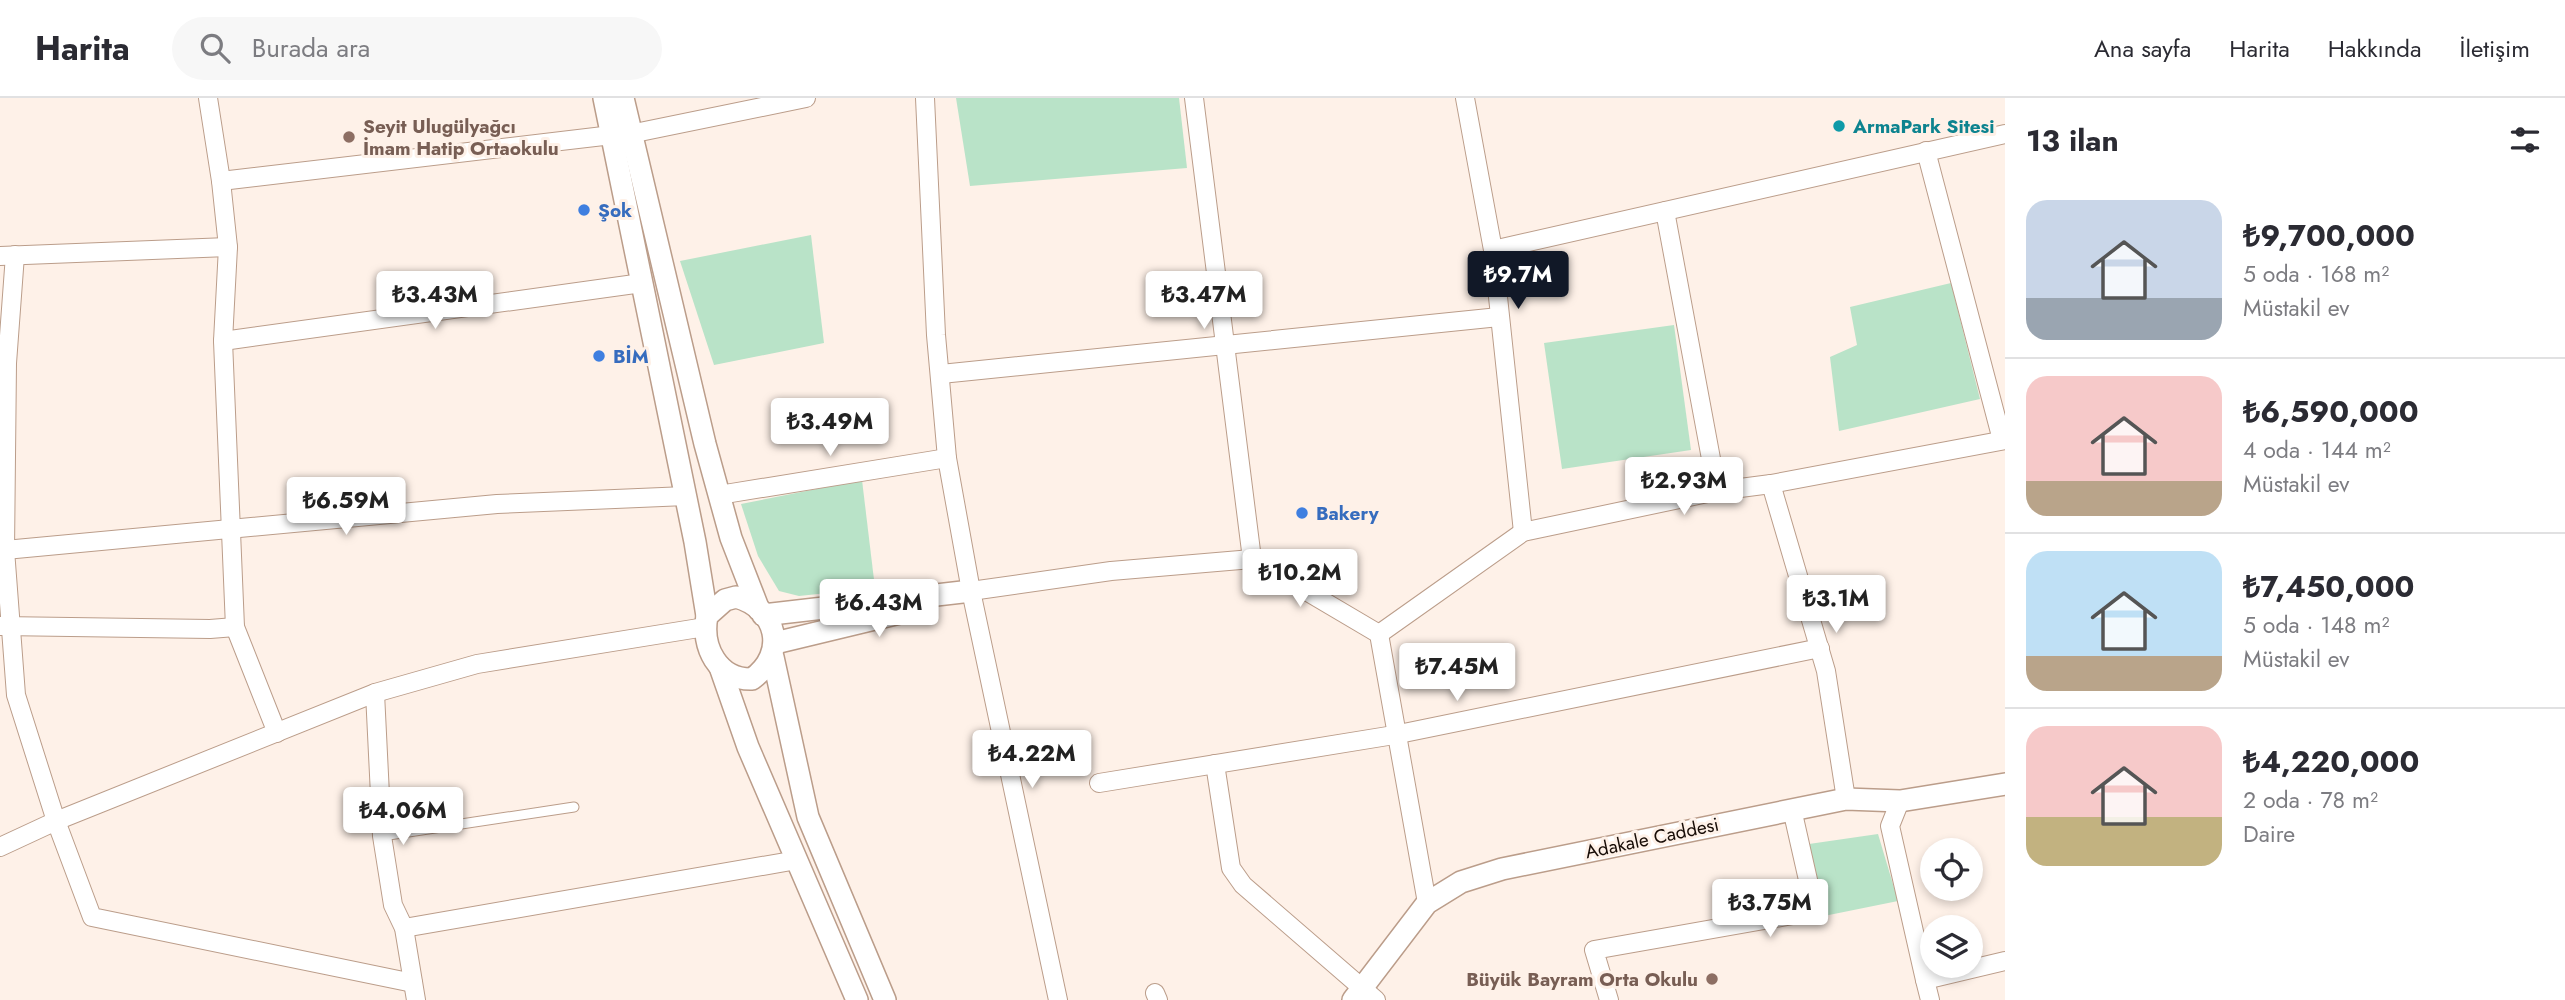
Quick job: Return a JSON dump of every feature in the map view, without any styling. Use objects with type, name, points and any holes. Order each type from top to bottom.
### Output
[{"type":"street","points":[[208,98],[228,247],[223,341],[235,627],[277,733]]},
{"type":"street","points":[[604,98],[621,134],[719,495],[761,612]]},
{"type":"street","points":[[623,98],[621,134],[642,283],[686,496],[709,649],[720,667],[748,747],[857,1000]]},
{"type":"street","points":[[221,181],[621,134],[806,98]]},
{"type":"street","points":[[925,98],[947,458],[971,591],[1058,1000]]},
{"type":"street","points":[[1194,98],[1252,559]]},
{"type":"street","points":[[1465,98],[1493,250],[1523,532]]},
{"type":"street","points":[[1493,250],[2005,134]]},
{"type":"street","points":[[1379,634],[1523,532],[1717,491],[1771,484],[2004,440],[1926,151]]},
{"type":"street","points":[[1665,211],[1717,491]]},
{"type":"street","points":[[228,247],[8,256],[5,626],[16,695],[56,821],[92,917],[414,991],[404,928],[393,905],[382,836],[375,694]]},
{"type":"street","points":[[223,341],[642,283]]},
{"type":"street","points":[[941,374],[1499,317]]},
{"type":"street","points":[[719,495],[947,458]]},
{"type":"street","points":[[1771,484],[1826,671],[1846,799]]},
{"type":"street","points":[[5,550],[497,504],[686,496]]},
{"type":"street","points":[[761,612],[971,591],[1111,571],[1252,559],[1379,634]]},
{"type":"street","points":[[720,667],[739,679],[752,679],[762,671],[774,650],[971,591]]},
{"type":"street","points":[[0,847],[56,821],[375,694],[477,664],[706,622],[725,600],[736,597],[747,600],[770,624],[808,817],[885,1000]]},
{"type":"street","points":[[5,626],[210,629],[235,627]]},
{"type":"street","points":[[1379,634],[1394,735],[1427,903]]},
{"type":"street","points":[[1099,783],[1394,735],[1820,648]]},
{"type":"street","points":[[1214,764],[1231,868],[1243,885],[1364,996]]},
{"type":"street","name":"Adakale Caddesi","points":[[1364,996],[1427,903],[1461,882],[1502,869],[1846,799],[1900,801],[2005,784]]},
{"type":"street","points":[[1900,801],[1890,827],[1930,1000]]},
{"type":"street","points":[[1609,1000],[1594,950],[1815,911],[1792,809]]},
{"type":"street","points":[[404,928],[797,860]]},
{"type":"street","points":[[1926,980],[2005,961]]},
{"type":"lane","points":[[382,836],[574,807]]},
{"type":"green space","points":[[956,98],[1179,98],[1187,168],[970,186]]},
{"type":"green space","points":[[811,235],[824,343],[714,365],[680,261]]},
{"type":"green space","points":[[1951,283],[1980,399],[1839,431],[1830,357],[1857,345],[1850,307]]},
{"type":"green space","points":[[1674,325],[1691,450],[1562,469],[1544,343]]},
{"type":"green space","points":[[862,480],[875,588],[799,596],[779,591],[758,556],[741,504]]},
{"type":"green space","points":[[1878,834],[1898,901],[1824,916],[1809,844]]},
{"type":"place","name":"ArmaPark Sitesi","points":[[1839,126]]},
{"type":"place","name":"Seyit Ulugülyağcı İmam Hatip Ortaokulu","points":[[349,137]]},
{"type":"place","name":"Şok","points":[[584,210]]},
{"type":"place","name":"BİM","points":[[599,356]]},
{"type":"place","name":"Bakery","points":[[1302,513]]},
{"type":"place","name":"Büyük Bayram Orta Okulu","points":[[1712,979]]}]
